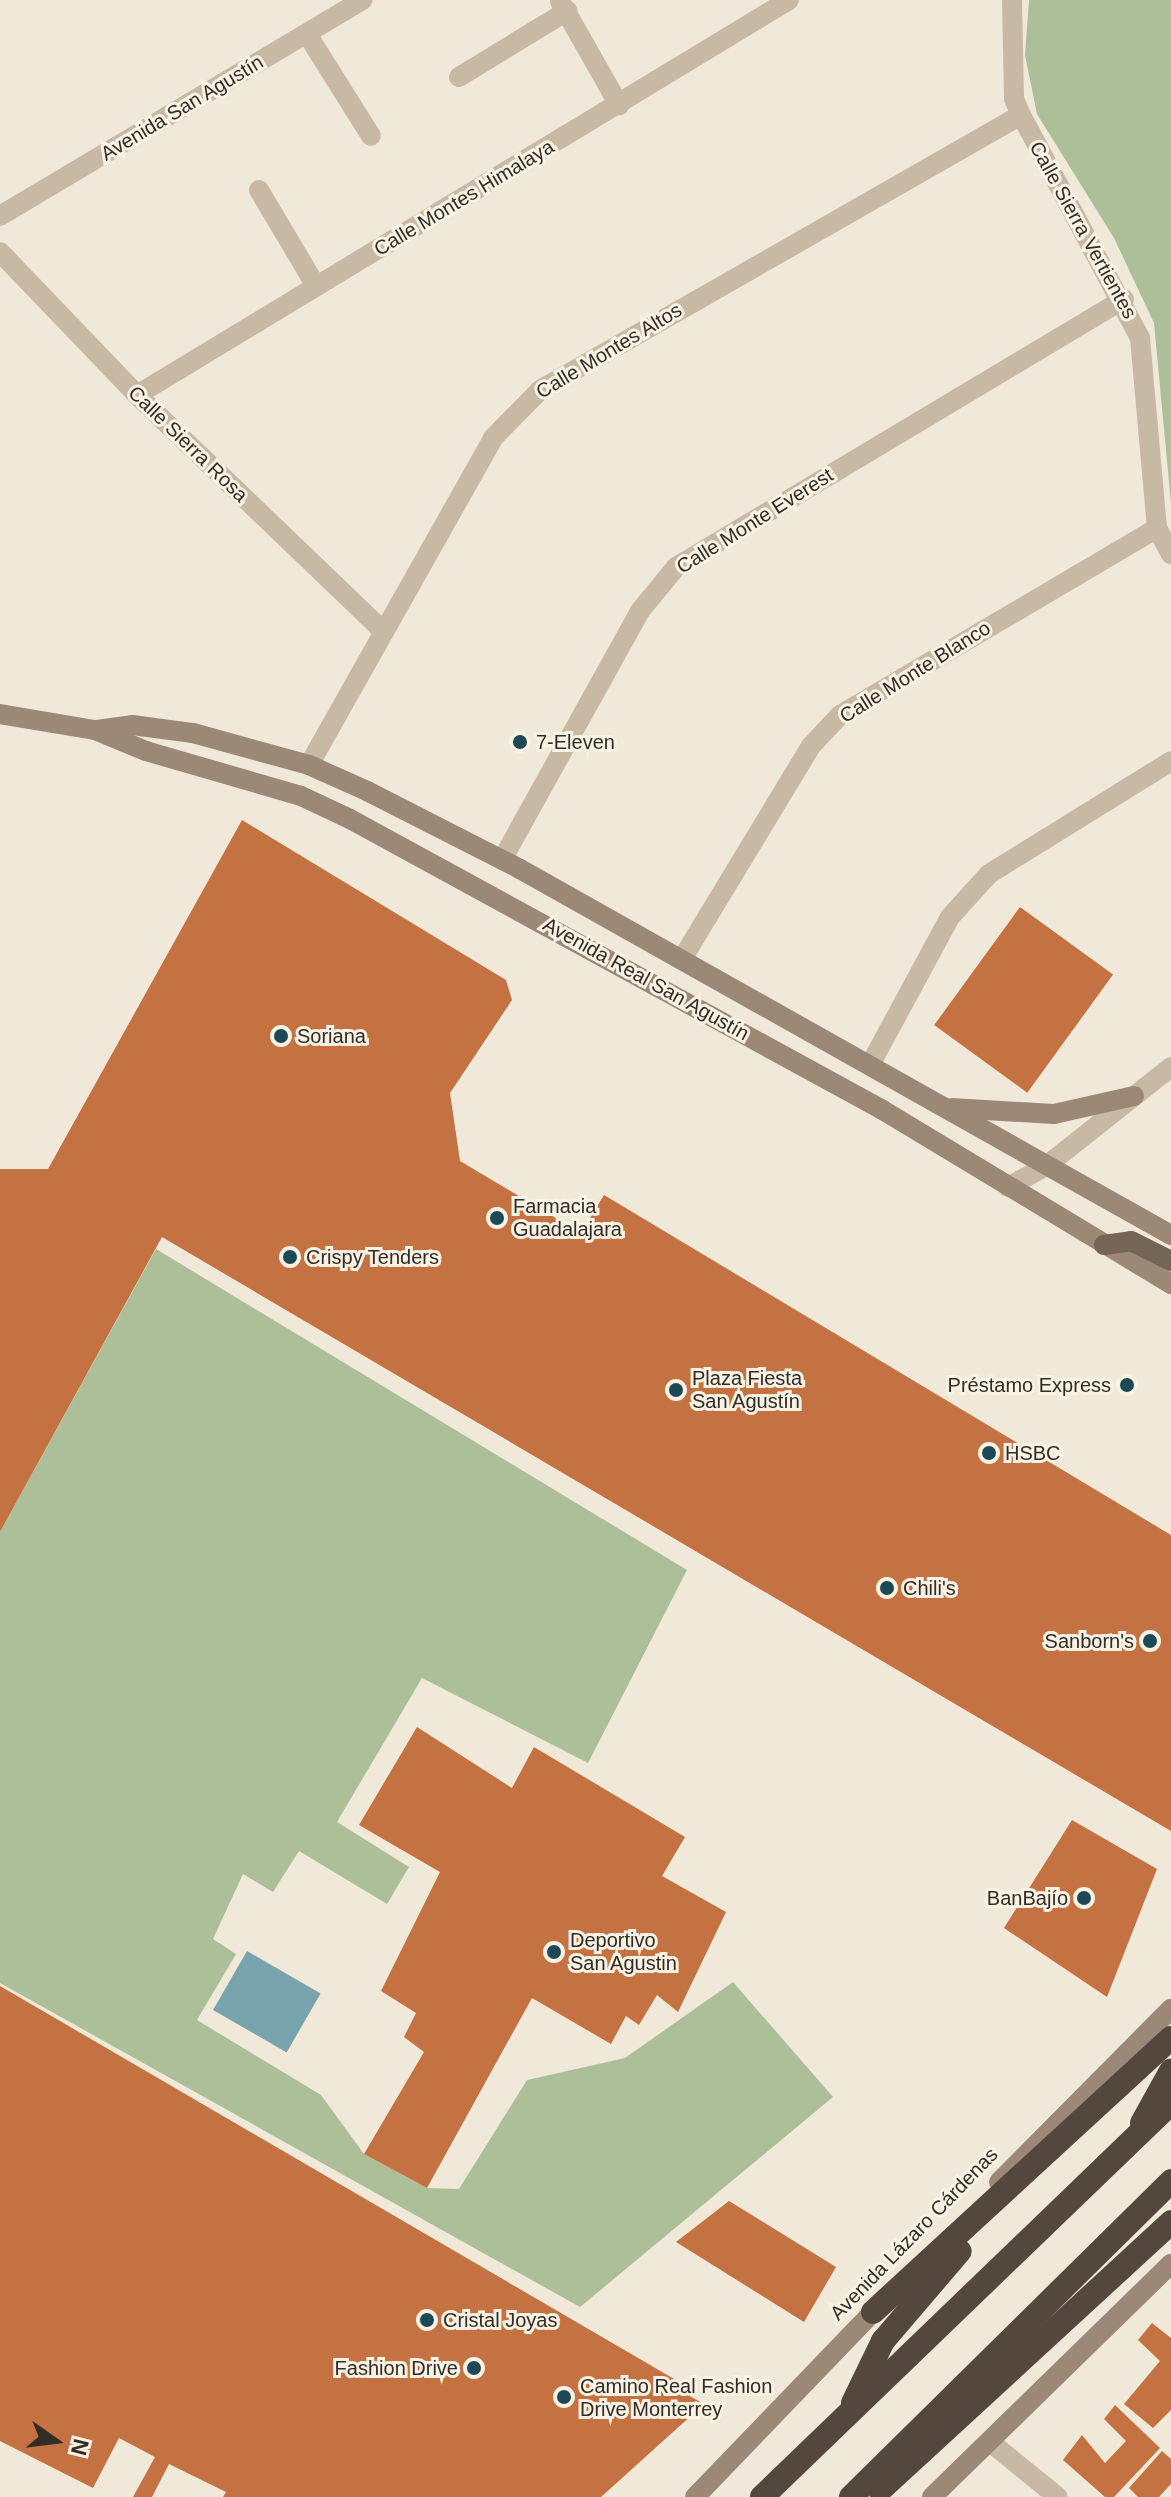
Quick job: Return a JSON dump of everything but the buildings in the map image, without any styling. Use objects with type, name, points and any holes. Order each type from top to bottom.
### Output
[{"type":"highway","points":[[873,2312],[1171,2038]]},
{"type":"highway","points":[[1137,2132],[1171,2071]]},
{"type":"highway","points":[[762,2497],[1137,2132],[1171,2103]]},
{"type":"highway","points":[[849,2412],[883,2341],[1043,2156]]},
{"type":"highway","points":[[851,2497],[1171,2181]]},
{"type":"highway","points":[[872,2497],[1171,2222]]},
{"type":"main road","name":"Avenida Real San Agustín","points":[[0,714],[95,730],[128,745],[301,796],[350,819],[777,1050],[1171,1284]]},
{"type":"main road","name":"Avenida Real San Agustín","points":[[95,730],[132,725],[193,733],[309,765],[502,860],[1171,1235]]},
{"type":"main road","points":[[941,1106],[1054,1114],[1134,1096]]},
{"type":"main road","points":[[1104,1245],[1131,1241],[1171,1261]]},
{"type":"main road","name":"Avenida Lázaro Cárdenas","points":[[695,2497],[1171,2009]]},
{"type":"main road","points":[[932,2497],[1171,2264]]},
{"type":"street","name":"Avenida San Agustín","points":[[0,216],[363,0]]},
{"type":"street","name":"Calle Montes Himalaya","points":[[137,395],[789,0]]},
{"type":"street","name":"Calle Sierra Vertientes","points":[[1012,0],[1014,99],[1124,299],[1145,355],[1157,528],[1171,554]]},
{"type":"street","points":[[459,77],[563,5],[619,105]]},
{"type":"street","points":[[307,34],[371,136]]},
{"type":"street","name":"Calle Montes Altos","points":[[309,765],[382,630],[493,438],[540,390],[1021,115]]},
{"type":"street","points":[[259,190],[316,286]]},
{"type":"street","name":"Calle Sierra Rosa","points":[[0,252],[137,395],[382,630]]},
{"type":"street","name":"Calle Monte Everest","points":[[502,860],[640,611],[676,567],[1124,299]]},
{"type":"street","name":"Calle Monte Blanco","points":[[682,959],[811,746],[840,715],[1157,528]]},
{"type":"street","points":[[870,1065],[950,917],[989,874],[1171,761]]},
{"type":"street","points":[[1008,1187],[1046,1166],[1171,1067]]},
{"type":"street","points":[[990,2442],[1058,2497]]},
{"type":"green space","points":[[1029,0],[1171,0],[1171,503],[1154,323],[1114,238],[1037,114],[1025,55]]},
{"type":"green space","points":[[156,1249],[687,1570],[588,1763],[422,1678],[337,1822],[409,1867],[387,1904],[299,1851],[273,1892],[243,1874],[213,1939],[236,1954],[197,2020],[321,2095],[364,2154],[427,2188],[459,2189],[527,2080],[625,2058],[733,1982],[833,2097],[580,2307],[0,1983],[0,1532]]},
{"type":"water","points":[[247,1951],[321,1994],[287,2052],[213,2010]]},
{"type":"place","name":"7-Eleven","points":[[520,742]]},
{"type":"place","name":"Soriana","points":[[281,1036]]},
{"type":"place","name":"Farmacia Guadalajara","points":[[497,1218]]},
{"type":"place","name":"Crispy Tenders","points":[[290,1257]]},
{"type":"place","name":"Préstamo Express","points":[[1127,1385]]},
{"type":"place","name":"Plaza Fiesta San Agustín","points":[[676,1390]]},
{"type":"place","name":"HSBC","points":[[989,1453]]},
{"type":"place","name":"Chili's","points":[[887,1588]]},
{"type":"place","name":"Sanborn's","points":[[1150,1641]]},
{"type":"place","name":"BanBajío","points":[[1084,1898]]},
{"type":"place","name":"Deportivo San Agustin","points":[[554,1952]]},
{"type":"place","name":"Cristal Joyas","points":[[427,2320]]},
{"type":"place","name":"Fashion Drive","points":[[474,2368]]},
{"type":"place","name":"Camino Real Fashion Drive Monterrey","points":[[564,2397]]}]
